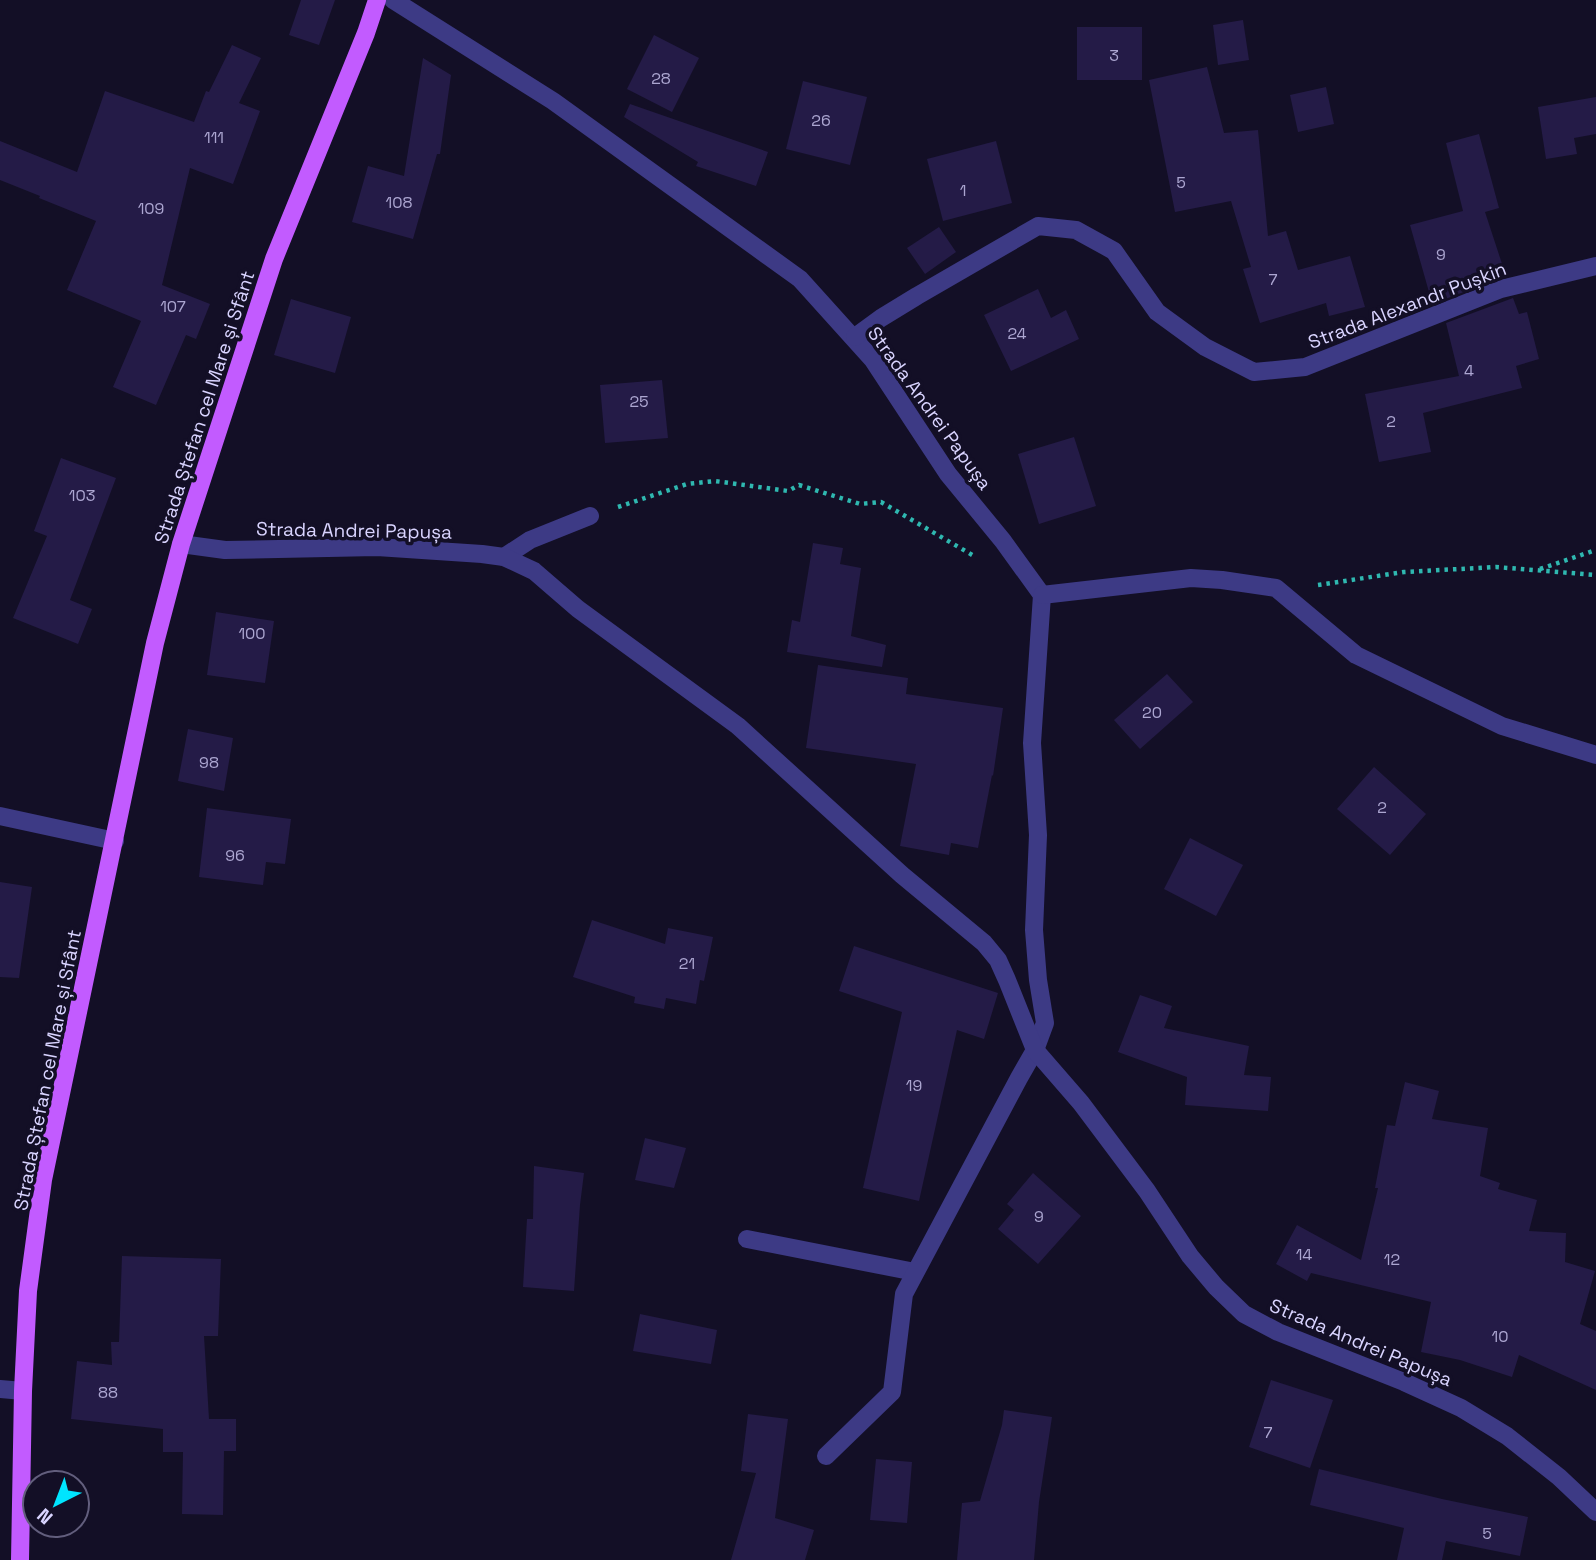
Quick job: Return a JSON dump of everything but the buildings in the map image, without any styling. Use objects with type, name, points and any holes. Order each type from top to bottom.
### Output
[{"type":"main road","name":"Strada Ștefan cel Mare și Sfânt","points":[[20,1560],[28,1291],[43,1180],[155,643],[181,544],[274,259],[377,0]]},
{"type":"street","name":"Strada Andrei Papușa","points":[[393,0],[553,101],[800,279],[873,360],[948,474],[1003,541],[1042,595]]},
{"type":"street","name":"Strada Alexandr Pușkin","points":[[855,337],[917,296],[1038,226],[1076,230],[1114,251],[1157,312],[1205,347],[1254,372],[1305,367],[1502,289],[1596,266]]},
{"type":"street","points":[[503,557],[530,540],[590,516]]},
{"type":"street","name":"Strada Andrei Papușa","points":[[181,544],[225,550],[377,547],[482,554],[503,557],[534,571],[578,609],[738,726],[902,875],[984,943],[998,960],[1035,1050],[1089,1114],[1147,1191],[1190,1256],[1244,1314],[1278,1332],[1404,1382],[1461,1408],[1507,1436],[1559,1477],[1596,1512]]},
{"type":"street","points":[[826,1456],[892,1392],[904,1294],[1035,1050],[1045,1023],[1034,930],[1038,835],[1032,743],[1042,595],[1191,578],[1276,588],[1356,656],[1502,726],[1596,755]]},
{"type":"street","points":[[0,816],[115,841]]},
{"type":"street","points":[[747,1239],[915,1272]]},
{"type":"street","points":[[0,1389],[23,1391]]},
{"type":"path","points":[[590,516],[687,484],[715,481],[788,491],[799,485],[860,504],[881,502],[981,559]]},
{"type":"path","points":[[1536,570],[1596,550]]},
{"type":"path","points":[[1276,588],[1313,586],[1404,572],[1496,567],[1596,575]]}]
